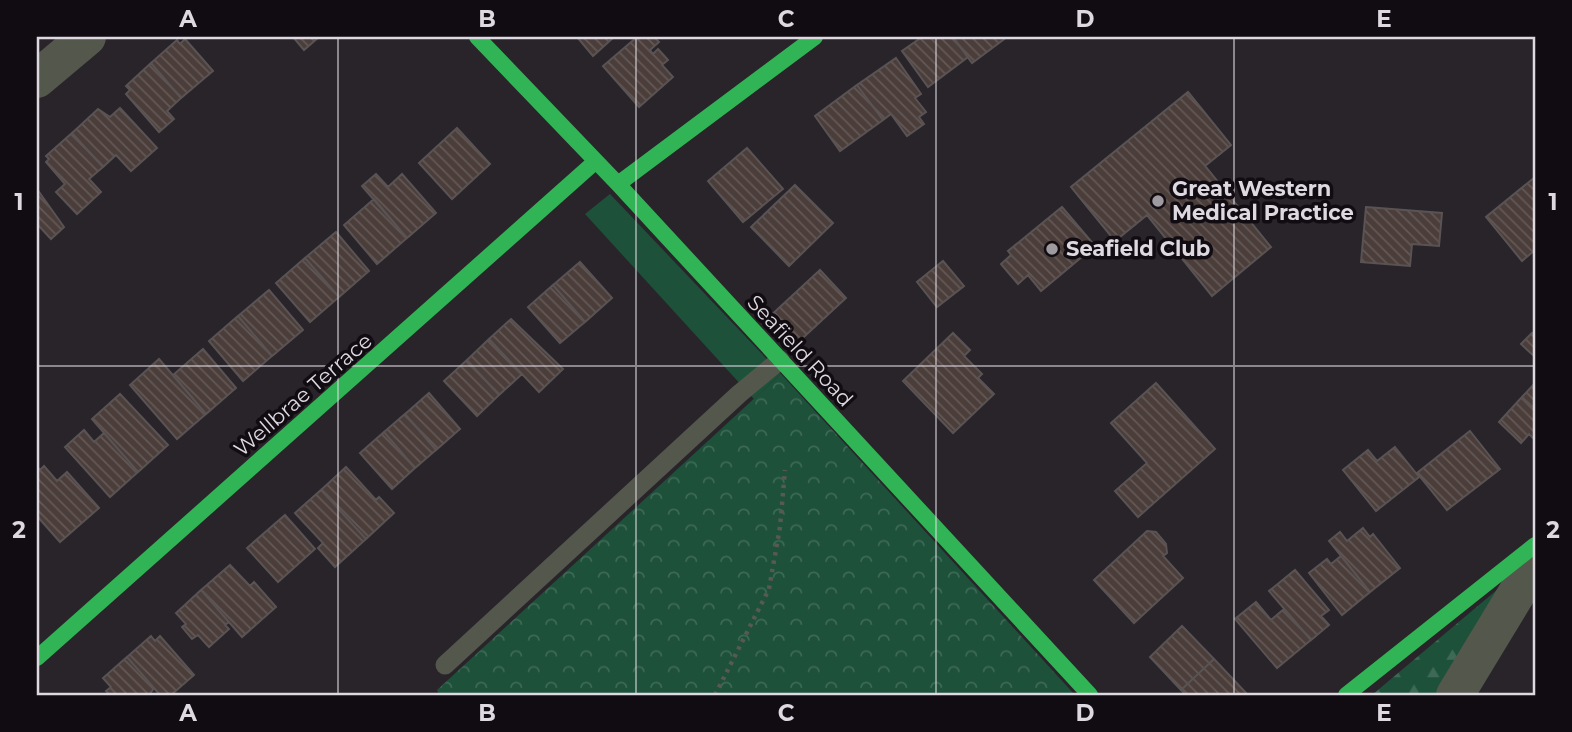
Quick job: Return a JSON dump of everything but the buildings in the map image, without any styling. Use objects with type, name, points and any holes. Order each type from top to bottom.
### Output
[{"type":"street","points":[[37,79],[87,37]]},
{"type":"street","name":"Seafield Road","points":[[477,37],[618,184],[1090,695]]},
{"type":"street","points":[[618,184],[815,37]]},
{"type":"street","name":"Wellbrae Terrace","points":[[37,658],[596,161]]},
{"type":"street","points":[[1346,695],[1535,545]]},
{"type":"street","points":[[1455,695],[1535,563]]},
{"type":"lane","points":[[445,665],[739,394],[780,360]]},
{"type":"path","points":[[715,695],[769,589],[780,527],[785,470]]},
{"type":"green space","points":[[610,194],[781,374],[754,399],[585,214]]},
{"type":"green space","points":[[781,374],[1075,695],[439,695],[437,690]]},
{"type":"green space","points":[[1517,573],[1436,695],[1372,695]]},
{"type":"traffic: fast","points":[[477,37],[618,184],[1090,695]]},
{"type":"traffic: fast","points":[[618,184],[815,37]]},
{"type":"traffic: fast","points":[[37,658],[596,161]]},
{"type":"traffic: fast","points":[[1346,695],[1535,545]]},
{"type":"place","name":"Great Western Medical Practice","points":[[1158,201]]},
{"type":"place","name":"Seafield Club","points":[[1052,249]]}]
